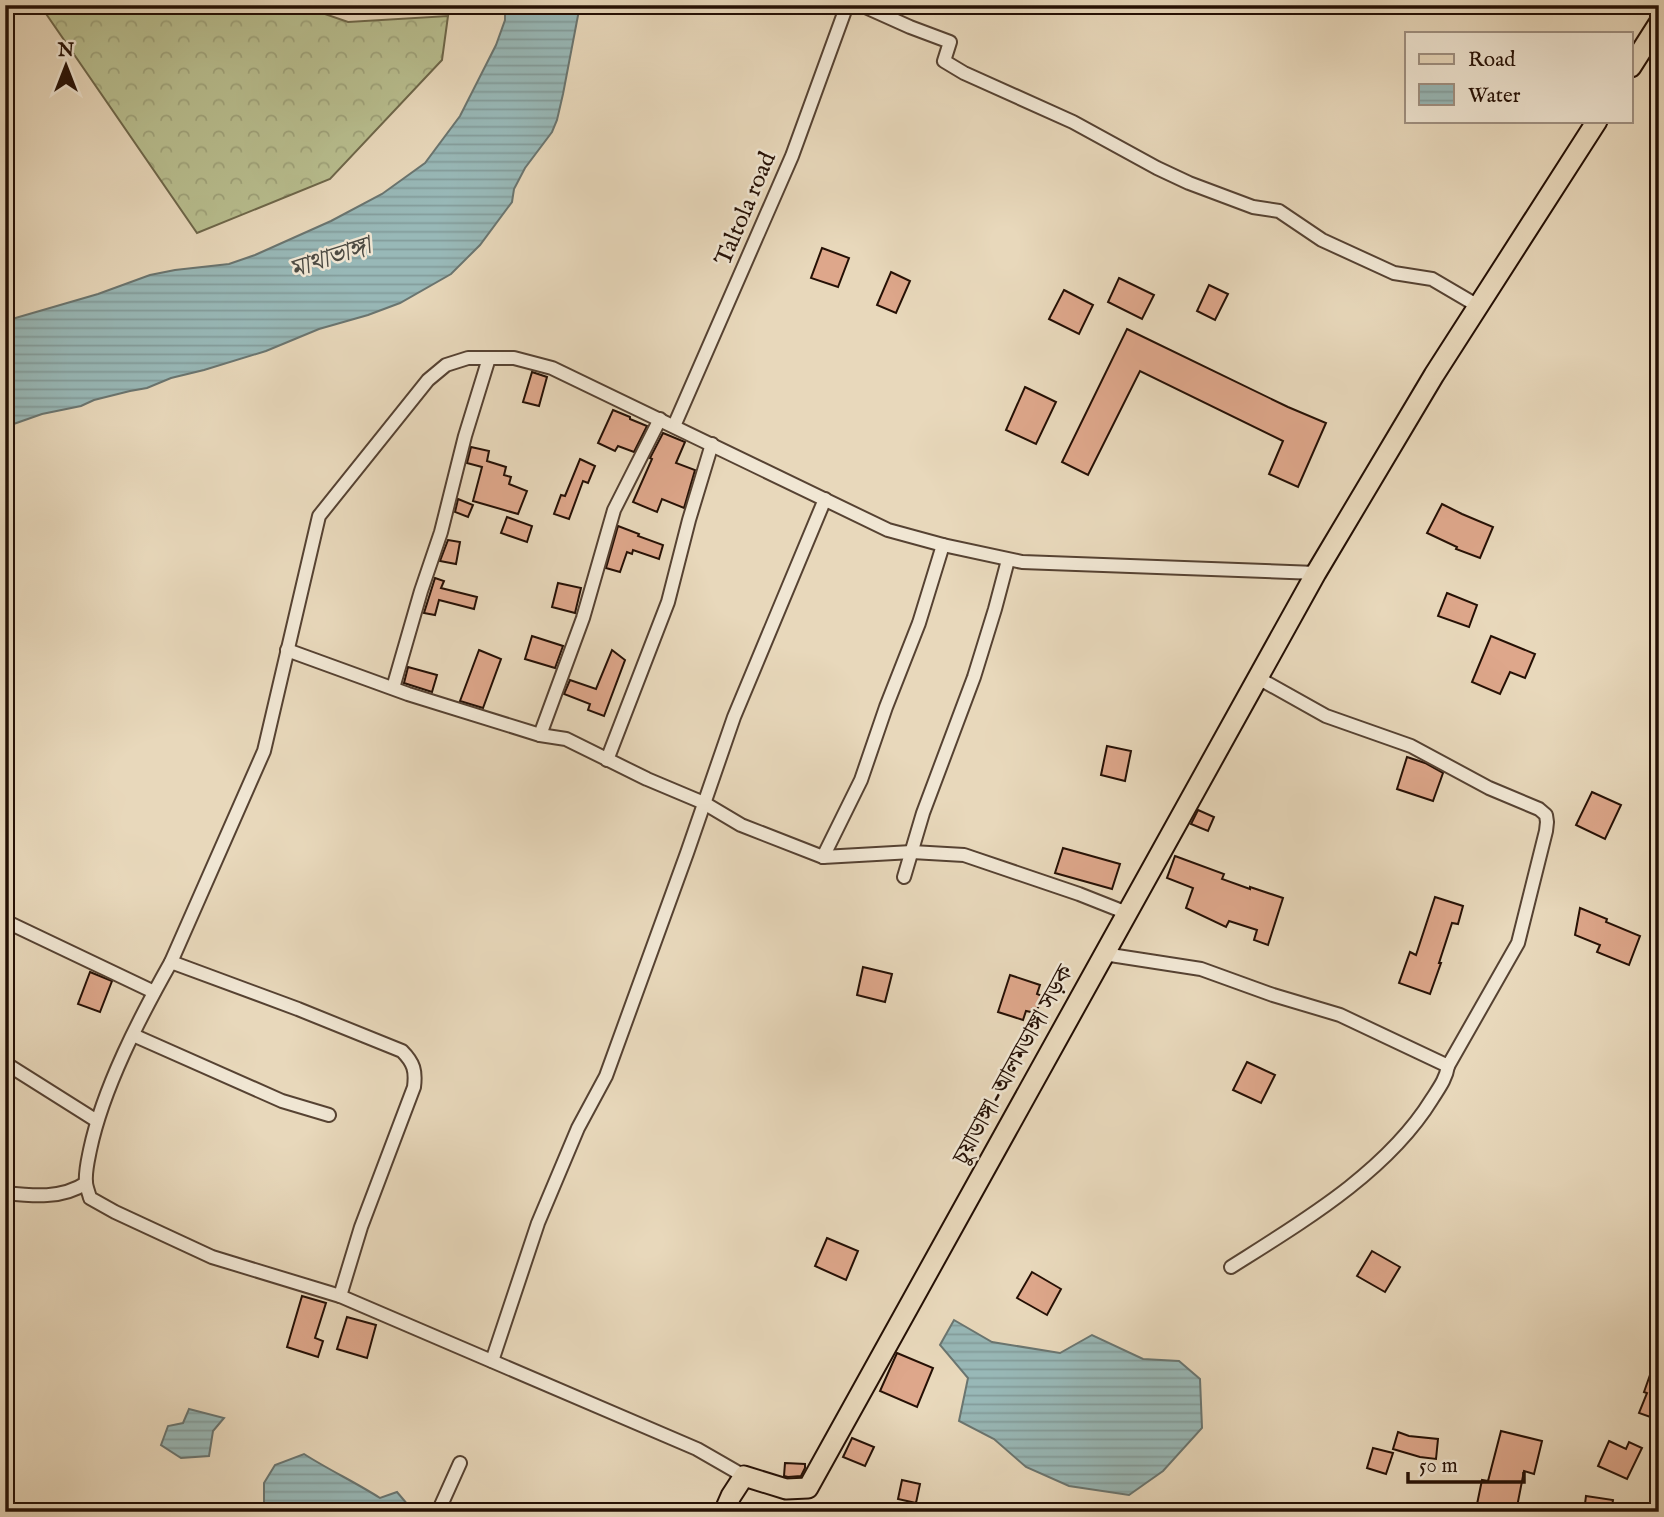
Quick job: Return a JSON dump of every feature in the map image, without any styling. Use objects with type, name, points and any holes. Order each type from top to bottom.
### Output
[{"type":"main road","points":[[1632,65],[1659,23]]},
{"type":"main road","name":"চুয়াডাঙ্গা-আলমডাঙ্গা সড়ক","points":[[744,1476],[786,1489],[807,1488],[1316,573],[1434,376],[1596,122]]},
{"type":"main road","points":[[724,1512],[744,1476]]},
{"type":"street","name":"Taltola road","points":[[674,426],[792,156],[847,5]]},
{"type":"street","points":[[861,5],[950,42],[944,61],[964,73],[1073,122],[1157,168],[1253,207],[1279,211],[1322,240],[1394,273],[1432,279],[1478,306]]},
{"type":"street","points":[[744,1476],[697,1449],[340,1296],[212,1257],[90,1198],[86,1183],[87,1166],[97,1121],[123,1056],[171,962],[264,751],[319,516],[428,380],[446,365],[468,358],[514,358],[552,368],[888,530],[943,545],[1021,562],[1316,573]]},
{"type":"street","points":[[393,688],[441,531],[465,436],[489,358]]},
{"type":"street","points":[[540,735],[583,618],[614,510],[660,419]]},
{"type":"street","points":[[607,760],[668,602],[712,444]]},
{"type":"street","points":[[492,1361],[538,1223],[578,1128],[606,1076],[743,695],[825,499]]},
{"type":"street","points":[[823,857],[861,780],[919,623],[943,545]]},
{"type":"street","points":[[904,877],[923,813],[974,677],[1008,559]]},
{"type":"street","points":[[288,650],[408,694],[540,735],[566,739],[647,779],[704,803],[741,825],[823,857],[912,852],[964,855],[1127,913]]},
{"type":"street","points":[[1231,1266],[1308,1218],[1383,1159],[1424,1113],[1518,943],[1548,822],[1546,815],[1539,809],[1489,788],[1411,746],[1326,716],[1258,678]]},
{"type":"street","points":[[5,921],[154,992]]},
{"type":"street","points":[[1104,954],[1202,969],[1273,995],[1340,1015],[1448,1066]]},
{"type":"street","points":[[171,962],[402,1051],[414,1065],[414,1087],[362,1227],[340,1296]]},
{"type":"street","points":[[133,1035],[282,1101],[329,1115]]},
{"type":"street","points":[[5,1063],[97,1121]]},
{"type":"street","points":[[5,1193],[58,1194],[74,1191],[86,1183]]},
{"type":"street","points":[[438,1512],[460,1463]]},
{"type":"green space","points":[[40,5],[299,5],[348,22],[448,16],[442,60],[330,179],[197,233]]},
{"type":"water","name":"মাথাভাঙ্গা","points":[[505,5],[580,5],[563,94],[552,132],[525,168],[514,189],[512,202],[480,245],[451,274],[400,303],[319,329],[266,351],[171,378],[147,388],[42,414],[5,427],[5,321],[98,294],[150,275],[229,264],[331,221],[382,194],[425,163],[460,116],[496,45],[505,20]]},
{"type":"water","points":[[954,1320],[992,1342],[1060,1353],[1092,1335],[1143,1359],[1179,1361],[1200,1379],[1202,1428],[1163,1471],[1129,1495],[1069,1486],[1026,1467],[994,1439],[959,1421],[968,1378],[940,1345]]},
{"type":"water","points":[[189,1409],[224,1418],[213,1431],[209,1456],[181,1458],[161,1445],[168,1426],[183,1423]]},
{"type":"water","points":[[304,1454],[380,1498],[397,1492],[414,1512],[264,1512],[264,1483],[275,1465]]},
{"type":"building","points":[[822,248],[849,258],[838,287],[811,278]]},
{"type":"building","points":[[891,272],[910,281],[896,313],[877,305]]},
{"type":"building","points":[[1119,278],[1154,295],[1142,319],[1108,302]]},
{"type":"building","points":[[1209,285],[1228,294],[1215,320],[1197,311]]},
{"type":"building","points":[[1064,290],[1093,305],[1079,334],[1049,319]]},
{"type":"building","points":[[1127,329],[1326,423],[1298,487],[1269,474],[1283,441],[1140,371],[1088,475],[1062,462]]},
{"type":"building","points":[[532,372],[547,377],[539,406],[523,402]]},
{"type":"building","points":[[1025,387],[1056,402],[1036,444],[1006,430]]},
{"type":"building","points":[[613,410],[647,426],[634,452],[618,446],[615,451],[598,443]]},
{"type":"building","points":[[663,433],[685,442],[676,463],[695,470],[684,508],[662,499],[657,512],[633,502]]},
{"type":"building","points":[[471,447],[489,451],[487,461],[506,467],[504,475],[511,477],[509,484],[527,491],[518,514],[473,501],[482,467],[467,463]]},
{"type":"building","points":[[580,459],[595,466],[588,483],[583,481],[569,519],[554,514],[561,495],[565,496]]},
{"type":"building","points":[[458,499],[473,505],[468,517],[455,512]]},
{"type":"building","points":[[1442,504],[1493,527],[1480,558],[1427,533]]},
{"type":"building","points":[[507,517],[532,526],[527,542],[501,533]]},
{"type":"building","points":[[618,526],[663,545],[659,559],[633,550],[632,554],[627,552],[620,572],[606,568]]},
{"type":"building","points":[[448,540],[460,542],[456,564],[440,561]]},
{"type":"building","points":[[435,578],[444,581],[441,588],[477,597],[474,609],[439,600],[435,615],[424,613]]},
{"type":"building","points":[[558,583],[581,588],[575,613],[552,607]]},
{"type":"building","points":[[1447,593],[1477,605],[1469,627],[1438,616]]},
{"type":"building","points":[[532,636],[563,646],[555,668],[525,659]]},
{"type":"building","points":[[1491,636],[1535,654],[1525,678],[1510,672],[1500,694],[1472,682]]},
{"type":"building","points":[[479,650],[501,659],[483,708],[460,701]]},
{"type":"building","points":[[612,650],[625,660],[604,716],[588,710],[590,704],[564,694],[570,680],[596,689]]},
{"type":"building","points":[[408,667],[437,675],[432,692],[404,683]]},
{"type":"building","points":[[1107,746],[1131,751],[1125,781],[1101,775]]},
{"type":"building","points":[[1407,757],[1443,773],[1433,801],[1397,789]]},
{"type":"building","points":[[1592,792],[1621,805],[1605,839],[1576,825]]},
{"type":"building","points":[[1198,810],[1214,817],[1208,831],[1191,824]]},
{"type":"building","points":[[1063,848],[1120,864],[1112,889],[1055,873]]},
{"type":"building","points":[[1175,856],[1224,874],[1222,879],[1283,898],[1268,945],[1254,940],[1257,930],[1229,921],[1226,927],[1186,908],[1193,888],[1167,878]]},
{"type":"building","points":[[1435,897],[1463,906],[1458,924],[1452,923],[1430,994],[1399,983],[1410,952],[1416,955]]},
{"type":"building","points":[[1580,908],[1640,936],[1629,965],[1597,952],[1600,945],[1575,935]]},
{"type":"building","points":[[863,967],[892,974],[885,1002],[857,995]]},
{"type":"building","points":[[90,972],[112,981],[100,1012],[78,1004]]},
{"type":"building","points":[[1010,975],[1040,985],[1037,994],[1042,996],[1037,1010],[1026,1011],[1023,1020],[998,1012]]},
{"type":"building","points":[[1247,1062],[1275,1075],[1261,1103],[1233,1090]]},
{"type":"building","points":[[827,1238],[858,1251],[846,1280],[815,1266]]},
{"type":"building","points":[[1372,1251],[1400,1267],[1385,1292],[1357,1276]]},
{"type":"building","points":[[1032,1272],[1061,1289],[1047,1315],[1017,1298]]},
{"type":"building","points":[[302,1296],[326,1303],[315,1338],[323,1341],[318,1357],[287,1347]]},
{"type":"building","points":[[347,1317],[376,1325],[367,1358],[337,1349]]},
{"type":"building","points":[[897,1353],[933,1368],[917,1407],[880,1391]]},
{"type":"building","points":[[1659,1355],[1659,1420],[1639,1413]]},
{"type":"building","points":[[1501,1431],[1542,1441],[1534,1474],[1524,1471],[1516,1512],[1476,1509],[1482,1480],[1488,1481]]},
{"type":"building","points":[[1398,1432],[1438,1439],[1436,1459],[1393,1449]]},
{"type":"building","points":[[852,1438],[874,1447],[865,1466],[843,1457]]},
{"type":"building","points":[[1609,1441],[1626,1449],[1629,1442],[1642,1448],[1627,1479],[1598,1466]]},
{"type":"building","points":[[1373,1448],[1393,1453],[1386,1474],[1367,1468]]},
{"type":"building","points":[[785,1463],[805,1464],[801,1476],[784,1476]]},
{"type":"building","points":[[902,1480],[920,1484],[916,1503],[898,1499]]},
{"type":"building","points":[[1586,1496],[1613,1500],[1611,1512],[1584,1512]]}]
